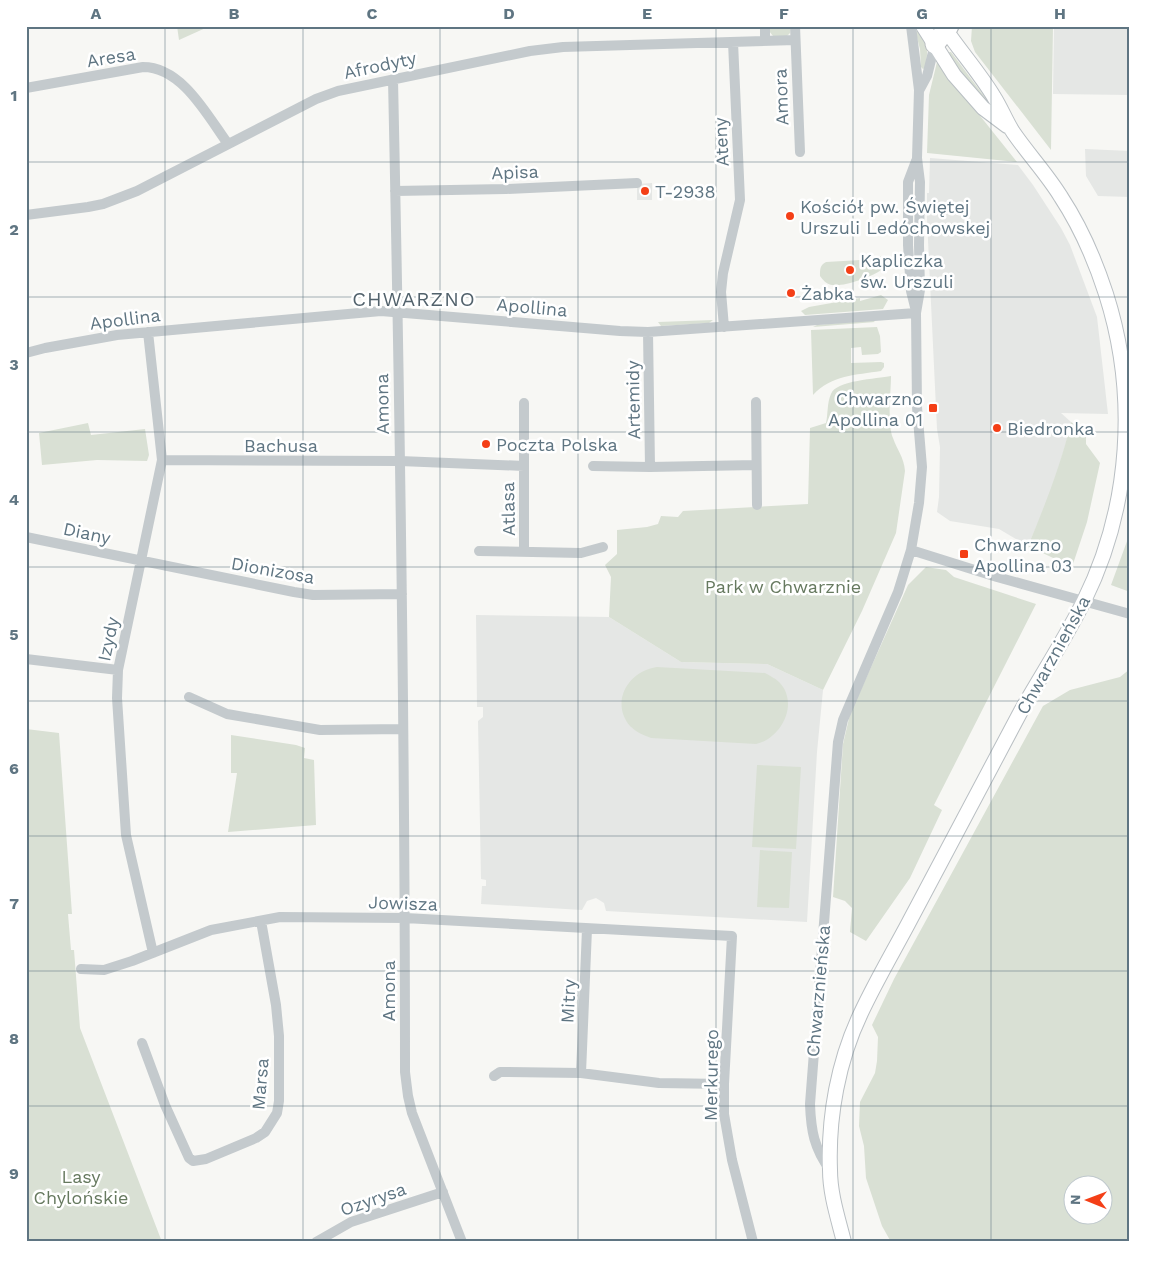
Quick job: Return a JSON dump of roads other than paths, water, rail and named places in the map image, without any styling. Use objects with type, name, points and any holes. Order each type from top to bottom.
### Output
[{"type":"street","points":[[765,26],[765,40]]},
{"type":"street","points":[[795,26],[796,40]]},
{"type":"street","name":"Chwarznieńska","points":[[830,1170],[820,1157],[813,1136],[810,1104],[838,742],[843,720],[898,592],[911,550],[919,503],[922,467],[917,407],[916,313],[920,290],[918,246],[920,182],[917,158],[919,90],[911,26]]},
{"type":"street","name":"Chwarznieńska","points":[[844,1242],[834,1202],[830,1170],[831,1130],[844,1059],[860,1014],[1019,716],[1084,601],[1107,544],[1116,515],[1124,460],[1123,378],[1119,349],[1105,293],[1090,252],[1073,216],[1048,177],[1012,130],[993,96],[943,32],[923,26]]},
{"type":"street","name":"Chwarznieńska","points":[[919,90],[927,76],[943,32]]},
{"type":"street","name":"Chwarznieńska","points":[[943,32],[954,75],[983,108],[1012,130]]},
{"type":"street","name":"Afrodyty","points":[[27,212],[88,207],[122,198],[323,95],[393,79],[530,51],[563,47],[796,40]]},
{"type":"street","name":"Amora","points":[[796,40],[800,152]]},
{"type":"street","name":"Ateny","points":[[724,327],[720,292],[740,200],[732,42]]},
{"type":"street","name":"Aresa","points":[[26,88],[143,67],[159,69],[178,79],[228,144]]},
{"type":"street","name":"Amona","points":[[393,79],[402,594],[406,1086],[412,1113],[462,1242]]},
{"type":"street","name":"Apisa","points":[[394,191],[506,189],[637,183]]},
{"type":"street","name":"Apollina","points":[[26,353],[94,338],[372,312],[397,311],[602,330],[648,332],[916,313]]},
{"type":"street","name":"Izydy","points":[[148,332],[162,460],[118,670],[117,698],[125,828],[153,953]]},
{"type":"street","name":"Artemidy","points":[[648,332],[650,467]]},
{"type":"street","points":[[756,402],[757,505]]},
{"type":"street","name":"Atlasa","points":[[524,403],[524,552]]},
{"type":"street","name":"Bachusa","points":[[162,460],[400,461]]},
{"type":"street","name":"Atlasa","points":[[400,461],[524,466]]},
{"type":"street","points":[[593,466],[756,465]]},
{"type":"street","name":"Diany","points":[[26,537],[141,561]]},
{"type":"street","name":"Atlasa","points":[[479,550],[581,553],[603,547]]},
{"type":"street","points":[[911,550],[1130,614]]},
{"type":"street","name":"Dionizosa","points":[[141,561],[313,595],[402,594]]},
{"type":"street","points":[[26,659],[118,670]]},
{"type":"street","points":[[189,697],[227,714],[306,729],[402,729]]},
{"type":"street","name":"Jowisza","points":[[81,969],[104,970],[211,930],[280,917],[405,918],[732,936]]},
{"type":"street","name":"Marsa","points":[[142,1044],[165,1105],[189,1158],[193,1161],[206,1159],[256,1138],[265,1132],[277,1113],[279,1101],[279,1036],[276,1005],[261,921]]},
{"type":"street","name":"Mitry","points":[[581,1073],[588,929]]},
{"type":"street","name":"Merkurego","points":[[732,936],[724,1114],[726,1133],[753,1242]]},
{"type":"street","points":[[494,1076],[500,1072],[581,1073],[660,1083],[724,1084]]},
{"type":"street","name":"Ozyrysa","points":[[316,1242],[351,1222],[443,1192]]},
{"type":"place","name":"T-2938","points":[[645,191]]},
{"type":"place","name":"Kościół pw. Świętej Urszuli Ledóchowskej","points":[[790,216]]},
{"type":"place","name":"Kapliczka św. Urszuli","points":[[850,270]]},
{"type":"place","name":"Żabka","points":[[791,293]]},
{"type":"place","name":"Chwarzno Apollina 01","points":[[933,408]]},
{"type":"place","name":"Biedronka","points":[[997,428]]},
{"type":"place","name":"Poczta Polska","points":[[486,444]]},
{"type":"place","name":"Chwarzno Apollina 03","points":[[964,554]]},
{"type":"district","name":"CHWARZNO","points":[[414,299]]},
{"type":"park label","name":"Park w Chwarznie","points":[[783,586]]},
{"type":"park label","name":"Lasy Chylońskie","points":[[81,1186]]}]
